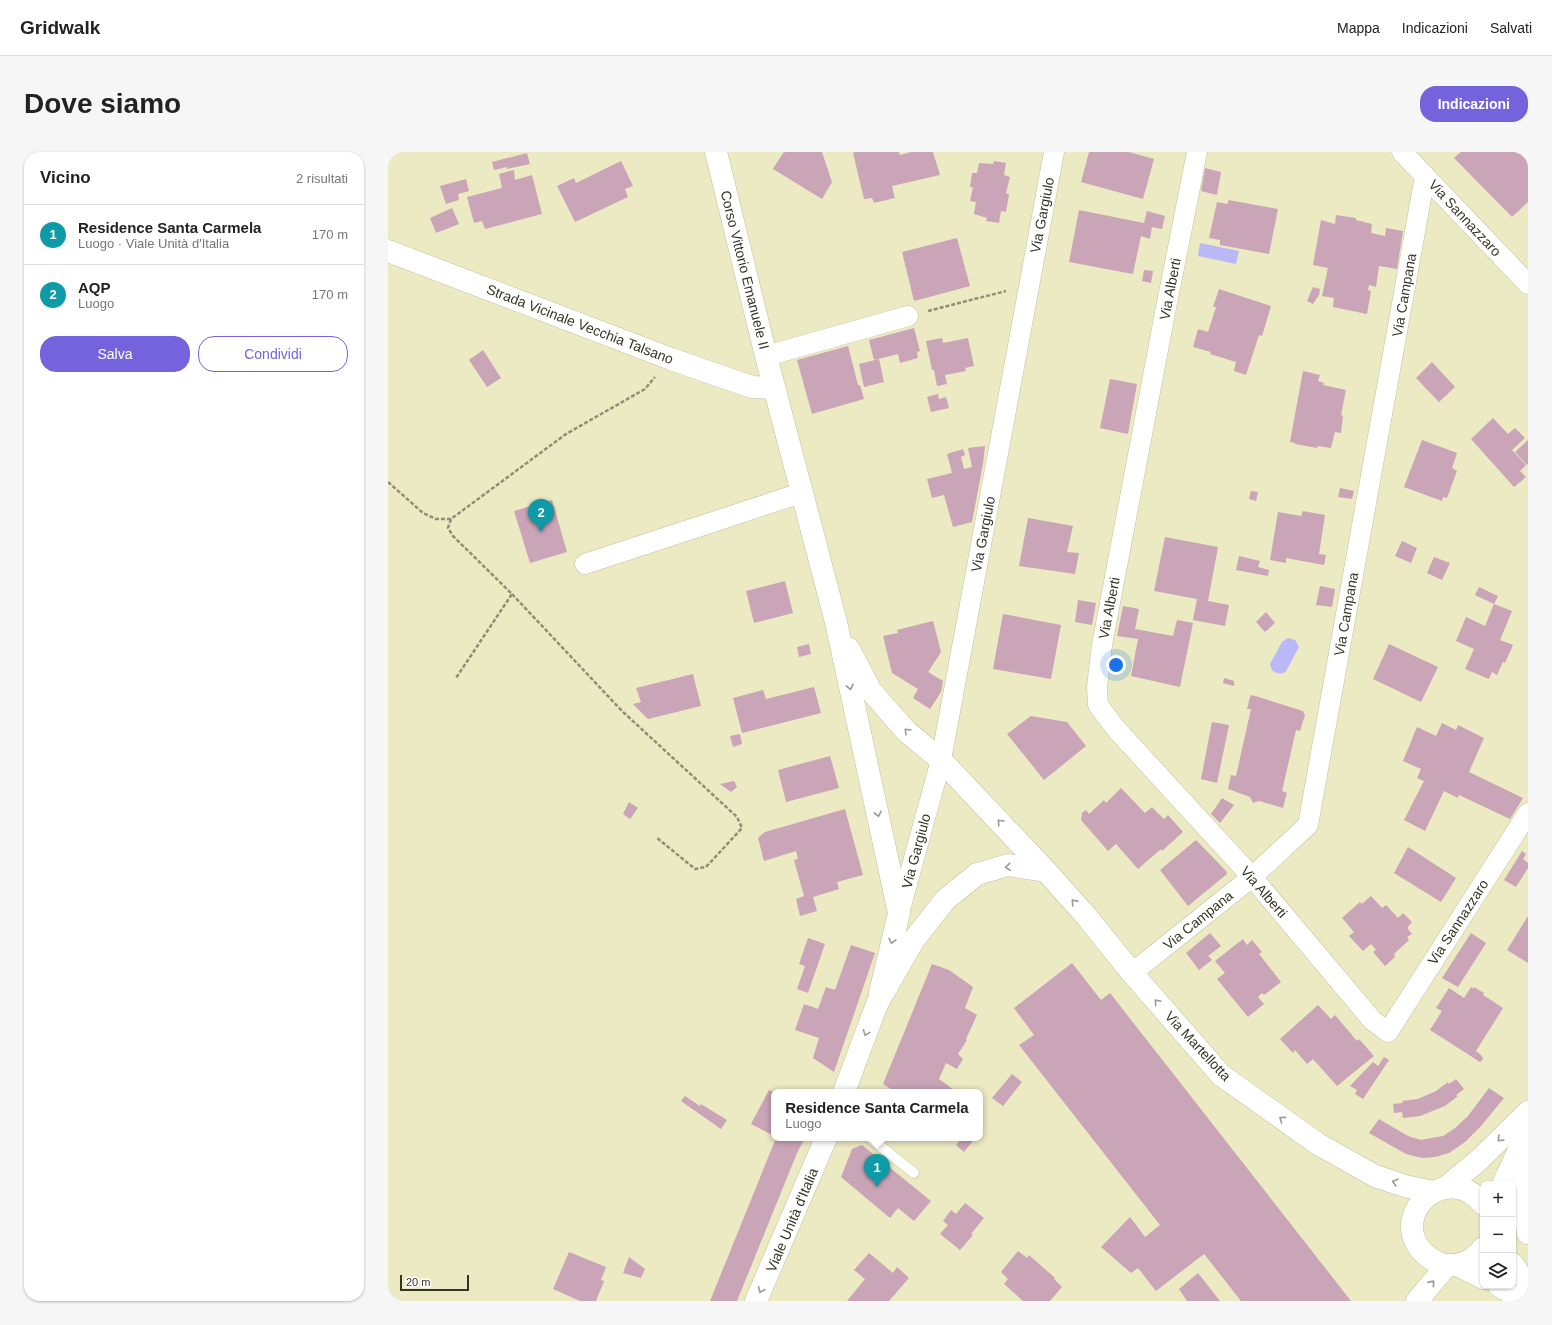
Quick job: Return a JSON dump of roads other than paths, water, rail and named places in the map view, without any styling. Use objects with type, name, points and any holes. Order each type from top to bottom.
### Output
[{"type":"street","name":"Corso Vittorio Emanuele II","points":[[716,152],[801,494],[836,622]]},
{"type":"street","name":"Via Gargiulo","points":[[899,913],[941,760],[1054,152]]},
{"type":"street","name":"Via Alberti","points":[[1197,152],[1102,645],[1097,687],[1098,705],[1117,730],[1252,877],[1373,1021],[1388,1032]]},
{"type":"street","name":"Via Sannazzaro","points":[[1402,152],[1528,284]]},
{"type":"street","name":"Via Campana","points":[[1132,973],[1252,877],[1308,825],[1425,176]]},
{"type":"street","name":"Strada Vicinale Vecchia Talsano","points":[[388,252],[671,359],[752,387],[774,388]]},
{"type":"street","points":[[766,356],[908,316]]},
{"type":"street","points":[[585,564],[801,494]]},
{"type":"street","points":[[836,622],[899,913],[877,1004],[845,1089]]},
{"type":"street","name":"Via Martellotta","points":[[836,622],[871,691],[907,732],[941,760],[1046,871],[1221,1075],[1318,1144],[1375,1176],[1405,1186],[1439,1190],[1457,1187],[1468,1191],[1480,1200]]},
{"type":"street","name":"Via Sannazzaro","points":[[1388,1032],[1528,813]]},
{"type":"street","points":[[877,1004],[913,941],[945,900],[977,874],[1008,865],[1046,871]]},
{"type":"street","points":[[1480,1278],[1451,1265],[1435,1262],[1425,1255],[1417,1245],[1413,1233],[1413,1221],[1416,1209],[1423,1199],[1439,1190],[1478,1160],[1528,1112]]},
{"type":"street","points":[[1504,1181],[1525,1138]]},
{"type":"street","points":[[1525,1138],[1522,1195],[1528,1233]]},
{"type":"street","name":"Viale Unità d'Italia","points":[[756,1301],[825,1141]]},
{"type":"street","points":[[1417,1301],[1451,1265],[1468,1262],[1480,1252]]},
{"type":"street","points":[[1516,1268],[1528,1285]]},
{"type":"street","points":[[1503,1289],[1521,1301]]},
{"type":"lane","points":[[874,1141],[914,1174]]},
{"type":"water","points":[[1200,243],[1239,251],[1236,264],[1198,256]]},
{"type":"water","points":[[1288,638],[1295,640],[1299,647],[1286,671],[1277,673],[1272,670],[1270,664],[1282,642]]},
{"type":"place","name":"AQP","points":[[541,532]]},
{"type":"place","name":"Residence Santa Carmela","points":[[877,1187]]}]
